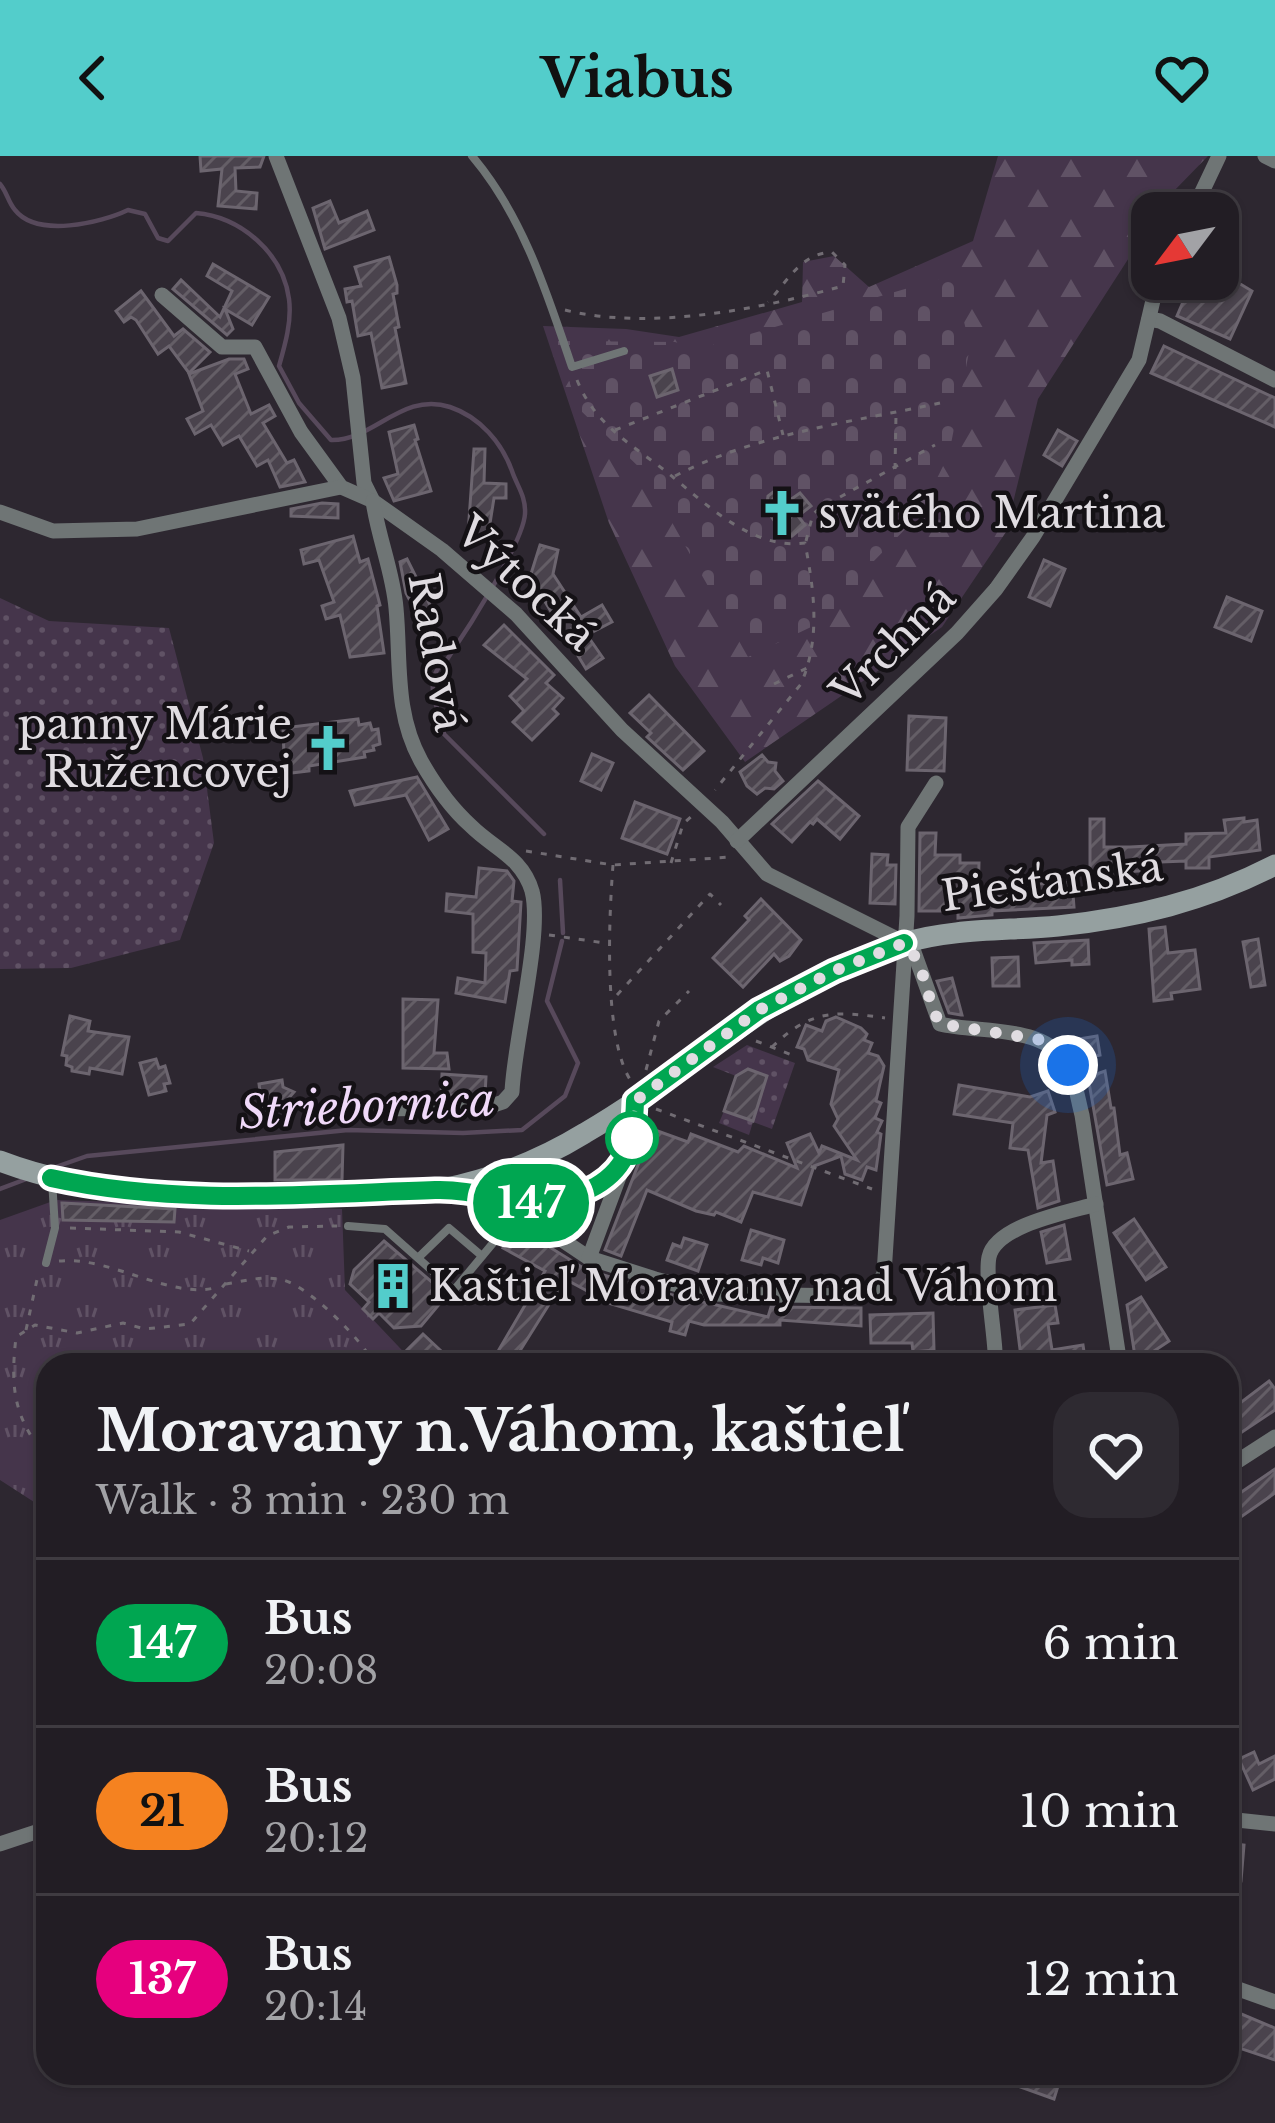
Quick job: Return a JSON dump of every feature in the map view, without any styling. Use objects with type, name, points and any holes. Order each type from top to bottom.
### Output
[{"type":"main road","name":"Piešťanská","points":[[8,1164],[112,1189],[334,1195],[439,1189],[525,1164],[581,1136],[759,1010],[834,971],[904,943],[1162,910],[1275,865]]},
{"type":"street","points":[[276,156],[339,318],[364,483],[373,501]]},
{"type":"street","points":[[1202,192],[1220,156]]},
{"type":"street","points":[[1265,156],[1275,160]]},
{"type":"street","points":[[0,512],[52,531],[137,529],[340,487],[301,432],[256,347],[222,347],[161,295]]},
{"type":"street","name":"Vrchná","points":[[740,846],[996,589],[1139,360],[1153,300]]},
{"type":"street","points":[[1149,320],[1160,321],[1275,380]]},
{"type":"street","name":"Výtocká","points":[[340,487],[373,501],[442,550],[499,599],[555,653],[622,730],[786,886],[904,943]]},
{"type":"street","name":"Radová","points":[[336,1110],[488,1107],[503,1102],[512,1092],[532,933],[532,894],[519,862],[473,829],[451,805],[407,731],[398,687],[396,605],[373,501]]},
{"type":"street","points":[[513,1207],[589,1258],[712,1294],[860,1296],[877,1286],[884,1274],[908,826],[936,783]]},
{"type":"street","points":[[904,943],[923,972],[940,1024],[1022,1035],[1050,1044],[1072,1075],[1118,1353]]},
{"type":"street","points":[[589,1258],[634,1131],[638,1099]]},
{"type":"street","points":[[439,1189],[513,1207],[552,1203],[592,1188],[622,1168]]},
{"type":"street","points":[[995,1352],[989,1257],[998,1242],[1035,1221],[1096,1204]]},
{"type":"street","points":[[1239,1460],[1275,1437]]},
{"type":"street","points":[[1239,1820],[1275,1824]]},
{"type":"street","points":[[0,1844],[36,1832]]},
{"type":"street","points":[[1239,1989],[1275,2002]]},
{"type":"lane","points":[[472,156],[510,208],[572,367],[624,351]]},
{"type":"lane","points":[[46,1263],[56,1228],[51,1178]]},
{"type":"lane","points":[[348,1226],[385,1229],[454,1290],[513,1207]]},
{"type":"lane","points":[[420,1256],[449,1228],[482,1256]]},
{"type":"path","points":[[549,299],[560,308],[590,316],[692,314],[797,299],[843,286],[845,265],[832,252],[814,256],[767,302]]},
{"type":"path","points":[[572,367],[591,406],[612,431],[695,498],[757,537],[789,545],[805,543]]},
{"type":"path","points":[[612,431],[766,370],[783,437]]},
{"type":"path","points":[[673,477],[698,464],[783,437],[940,403]]},
{"type":"path","points":[[896,412],[896,469]]},
{"type":"path","points":[[671,863],[683,824],[801,684],[808,667],[815,624],[805,543],[813,514],[934,446]]},
{"type":"path","points":[[774,684],[808,667]]},
{"type":"path","points":[[501,848],[614,865],[732,857],[740,846]]},
{"type":"path","points":[[614,865],[607,943],[621,1058],[635,1086],[644,1078],[659,1021],[689,991]]},
{"type":"path","points":[[614,999],[710,894],[721,905]]},
{"type":"path","points":[[532,933],[607,943]]},
{"type":"path","points":[[772,1047],[801,1025],[831,1014],[849,1011],[900,1020]]},
{"type":"path","points":[[638,1099],[647,1107],[889,1195]]},
{"type":"path","points":[[36,1445],[28,1436],[11,1385],[16,1337],[35,1325],[76,1333],[122,1323],[145,1329],[190,1324],[267,1237],[289,1227],[348,1226]]},
{"type":"path","points":[[56,1228],[179,1232],[251,1252]]},
{"type":"path","points":[[26,1331],[31,1294],[46,1263],[65,1259],[104,1265],[185,1291],[203,1292],[265,1277],[290,1281],[369,1353]]},
{"type":"green space","points":[[998,156],[1208,156],[1173,192],[1131,192],[1131,255],[1038,399],[1006,532],[942,627],[745,762],[675,666],[609,523],[543,326],[626,329],[679,337],[802,302],[803,262],[834,256],[869,287],[973,241]]},
{"type":"green space","points":[[953,275],[970,347],[949,454],[919,515],[869,566],[866,583],[828,619],[748,657],[643,471],[578,408],[556,341],[675,342],[699,349]]},
{"type":"green space","points":[[0,598],[49,621],[169,628],[203,758],[214,843],[180,940],[71,968],[0,969]]},
{"type":"green space","points":[[747,1045],[795,1063],[772,1129],[753,1122],[749,1135],[719,1123],[724,1111],[753,1121],[759,1103],[755,1101],[767,1076],[748,1069],[736,1076],[713,1067]]},
{"type":"green space","points":[[56,1200],[342,1209],[345,1290],[405,1353],[36,1353],[36,1503],[0,1480],[0,1220]]},
{"type":"building","points":[[200,156],[264,156],[260,167],[235,168],[236,191],[257,193],[256,209],[218,206],[222,169],[201,171]]},
{"type":"building","points":[[330,201],[339,223],[367,211],[374,230],[325,249],[313,208]]},
{"type":"building","points":[[389,257],[397,285],[393,294],[399,327],[395,328],[406,383],[382,388],[371,333],[358,336],[345,289],[361,286],[355,267]]},
{"type":"building","points":[[213,264],[269,297],[252,325],[225,309],[233,329],[227,335],[173,289],[181,280],[220,317],[232,291],[207,276]]},
{"type":"building","points":[[1239,283],[1252,291],[1230,339],[1177,316],[1184,300],[1239,300]]},
{"type":"building","points":[[141,291],[174,336],[183,329],[210,352],[189,373],[169,346],[158,354],[136,320],[131,317],[124,322],[116,311]]},
{"type":"building","points":[[1164,346],[1275,398],[1275,427],[1151,373]]},
{"type":"building","points":[[229,359],[244,359],[248,369],[235,374],[251,414],[269,405],[275,416],[263,423],[287,463],[294,460],[305,482],[280,487],[268,460],[257,466],[239,436],[223,445],[211,425],[195,434],[187,419],[203,411],[189,374]]},
{"type":"building","points":[[672,369],[678,390],[657,397],[650,376]]},
{"type":"building","points":[[414,425],[431,491],[394,501],[384,478],[398,474],[389,432]]},
{"type":"building","points":[[1058,430],[1077,441],[1062,466],[1044,455]]},
{"type":"building","points":[[474,449],[485,449],[484,483],[506,484],[506,498],[494,498],[488,536],[468,534]]},
{"type":"building","name":"svätého Martina","points":[[776,490],[790,500],[800,493],[811,506],[798,516],[805,525],[792,536],[786,537],[766,509],[768,496]]},
{"type":"building","points":[[338,504],[338,518],[291,516],[291,509]]},
{"type":"building","points":[[353,536],[360,562],[368,559],[380,605],[384,653],[350,657],[340,615],[326,619],[322,606],[334,602],[319,560],[304,564],[301,550]]},
{"type":"building","points":[[540,545],[558,550],[553,574],[581,617],[602,605],[612,622],[587,635],[603,658],[586,669],[530,577]]},
{"type":"building","points":[[407,559],[433,611],[419,618],[406,593],[400,562]]},
{"type":"building","points":[[1044,560],[1065,569],[1050,606],[1029,597]]},
{"type":"building","points":[[1227,597],[1262,611],[1251,641],[1215,627]]},
{"type":"building","points":[[504,625],[554,675],[546,683],[563,698],[553,709],[558,714],[532,740],[513,722],[524,711],[510,696],[527,679],[484,645]]},
{"type":"building","points":[[649,695],[704,751],[683,770],[647,737],[651,733],[630,713]]},
{"type":"building","points":[[909,716],[946,718],[944,771],[907,770]]},
{"type":"building","name":"panny Márie Ružencovej","points":[[358,719],[359,725],[370,723],[372,730],[378,729],[380,744],[374,750],[364,752],[365,757],[291,773],[288,755],[284,756],[283,728]]},
{"type":"building","points":[[592,754],[613,763],[601,790],[581,781]]},
{"type":"building","points":[[762,755],[776,763],[775,771],[783,781],[757,794],[740,772]]},
{"type":"building","points":[[417,777],[448,829],[429,840],[406,795],[355,805],[350,791]]},
{"type":"building","points":[[818,781],[859,816],[840,839],[817,819],[792,842],[772,824]]},
{"type":"building","points":[[635,802],[680,819],[667,854],[622,838]]},
{"type":"building","points":[[1244,818],[1244,822],[1257,820],[1260,850],[1209,857],[1209,868],[1186,868],[1186,861],[1160,862],[1160,870],[1090,878],[1090,819],[1104,819],[1104,847],[1130,847],[1186,844],[1186,834],[1226,833],[1224,820]]},
{"type":"building","points":[[920,833],[936,833],[935,855],[960,855],[960,863],[979,863],[978,895],[1005,897],[1004,886],[1072,882],[1074,907],[992,911],[992,915],[958,918],[958,911],[919,911]]},
{"type":"building","points":[[872,854],[888,855],[887,865],[896,865],[895,904],[870,903]]},
{"type":"building","points":[[479,868],[507,871],[514,881],[512,901],[521,902],[517,970],[510,971],[505,1002],[456,993],[458,978],[485,983],[486,953],[473,952],[473,914],[446,911],[447,894],[476,897]]},
{"type":"building","points":[[761,899],[801,940],[780,961],[774,954],[743,987],[713,958],[749,920],[745,916]]},
{"type":"building","points":[[1165,927],[1168,953],[1195,950],[1200,989],[1154,1001],[1149,929]]},
{"type":"building","points":[[1258,939],[1265,985],[1251,987],[1243,942]]},
{"type":"building","points":[[1088,940],[1089,964],[1072,965],[1072,960],[1036,963],[1034,943]]},
{"type":"building","points":[[1018,957],[1019,986],[993,986],[992,958]]},
{"type":"building","points":[[952,978],[962,1015],[949,1013],[937,981]]},
{"type":"building","points":[[403,999],[438,1000],[434,1053],[447,1053],[449,1069],[403,1068]]},
{"type":"building","points":[[70,1016],[90,1021],[88,1031],[129,1037],[122,1074],[90,1068],[89,1074],[66,1065],[67,1056],[62,1055]]},
{"type":"building","points":[[836,1017],[867,1034],[864,1040],[872,1043],[868,1053],[878,1056],[884,1066],[876,1101],[881,1103],[875,1118],[882,1121],[877,1132],[881,1134],[876,1170],[867,1167],[862,1180],[845,1174],[841,1156],[814,1166],[801,1205],[753,1192],[741,1222],[716,1212],[696,1211],[647,1190],[621,1256],[605,1250],[652,1129],[688,1142],[691,1134],[738,1152],[744,1146],[797,1168],[787,1143],[810,1134],[819,1153],[822,1146],[857,1160],[834,1126],[838,1119],[831,1104],[839,1070],[808,1060],[804,1049],[797,1047],[806,1025],[822,1031],[826,1021]]},
{"type":"building","points":[[1097,1036],[1100,1055],[1078,1060],[1073,1040]]},
{"type":"building","points":[[156,1059],[159,1068],[165,1066],[170,1083],[164,1084],[166,1091],[149,1095],[140,1063]]},
{"type":"building","points":[[748,1069],[767,1076],[753,1121],[724,1111],[736,1076]]},
{"type":"building","points":[[1105,1071],[1120,1155],[1127,1153],[1133,1179],[1107,1185],[1088,1077]]},
{"type":"building","points":[[442,1074],[486,1077],[485,1095],[441,1095]]},
{"type":"building","points":[[282,1080],[283,1087],[294,1092],[287,1100],[289,1108],[263,1112],[259,1084]]},
{"type":"building","points":[[959,1085],[1030,1097],[1048,1091],[1055,1112],[1047,1115],[1041,1163],[1053,1161],[1059,1201],[1038,1208],[1028,1150],[1010,1148],[1013,1123],[954,1114]]},
{"type":"building","points":[[343,1145],[342,1180],[275,1180],[275,1152]]},
{"type":"building","points":[[62,1203],[175,1209],[174,1222],[63,1220]]},
{"type":"building","points":[[1134,1219],[1166,1267],[1146,1280],[1114,1233]]},
{"type":"building","points":[[1064,1225],[1070,1259],[1047,1263],[1041,1232]]},
{"type":"building","points":[[517,1227],[585,1269],[651,1290],[768,1317],[771,1307],[861,1308],[861,1326],[780,1320],[780,1325],[689,1321],[685,1335],[670,1331],[672,1322],[588,1297],[589,1292],[565,1279],[519,1353],[497,1353],[545,1271],[503,1248]]},
{"type":"building","points":[[751,1230],[784,1240],[778,1263],[763,1258],[761,1265],[742,1260]]},
{"type":"building","points":[[684,1238],[707,1245],[698,1271],[667,1260],[673,1244],[681,1247]]},
{"type":"building","name":"Kaštieľ Moravany nad Váhom","points":[[384,1241],[447,1295],[421,1326],[394,1328],[379,1313],[373,1319],[363,1309],[369,1302],[350,1284],[354,1270]]},
{"type":"building","points":[[1141,1297],[1169,1341],[1151,1353],[1134,1353],[1127,1305]]},
{"type":"building","points":[[1055,1305],[1058,1323],[1048,1324],[1052,1350],[1083,1345],[1084,1353],[1020,1353],[1015,1310]]},
{"type":"building","points":[[933,1313],[934,1350],[913,1352],[912,1343],[871,1343],[870,1315]]},
{"type":"building","points":[[423,1334],[443,1353],[406,1353]]},
{"type":"building","points":[[1269,1381],[1275,1389],[1275,1410],[1239,1434],[1239,1404]]},
{"type":"building","points":[[1275,1469],[1275,1493],[1239,1518],[1239,1494]]},
{"type":"building","points":[[1254,1752],[1259,1764],[1275,1756],[1275,1779],[1253,1790],[1239,1759]]},
{"type":"building","points":[[1239,1844],[1244,1845],[1239,1881]]},
{"type":"building","points":[[1239,2013],[1275,2028],[1275,2060],[1239,2048]]},
{"type":"building","points":[[1015,2085],[1058,2085],[1054,2099]]},
{"type":"waterway","name":"Striebornica","points":[[0,184],[15,210],[38,224],[86,223],[128,210],[145,214],[158,238],[168,241],[196,213],[229,222],[257,240],[278,267],[289,299],[289,324],[279,366],[299,403],[331,440],[433,404],[471,417],[496,441],[523,496],[522,527],[480,608],[437,670],[434,695],[444,734],[544,834]]},
{"type":"waterway","name":"Striebornica","points":[[560,880],[563,933]]},
{"type":"waterway","name":"Striebornica","points":[[50,1169],[87,1156],[348,1130],[522,1130],[565,1096],[578,1063],[547,1001],[562,941]]},
{"type":"waterway","name":"Striebornica","points":[[0,1189],[29,1178]]},
{"type":"bus line","name":"147","points":[[51,1178],[146,1192],[271,1196],[439,1189],[507,1202],[552,1203],[592,1188],[622,1168],[634,1131],[635,1101],[725,1034],[793,991],[904,943]]},
{"type":"place","name":"svätého Martina","points":[[782,513]]},
{"type":"place","name":"panny Márie Ružencovej","points":[[328,748]]},
{"type":"place","name":"Kaštieľ Moravany nad Váhom","points":[[393,1286]]},
{"type":"route","points":[[632,1138],[635,1101],[725,1034],[793,991],[904,943],[923,972],[940,1024],[1037,1039],[1050,1044],[1068,1065]]}]
